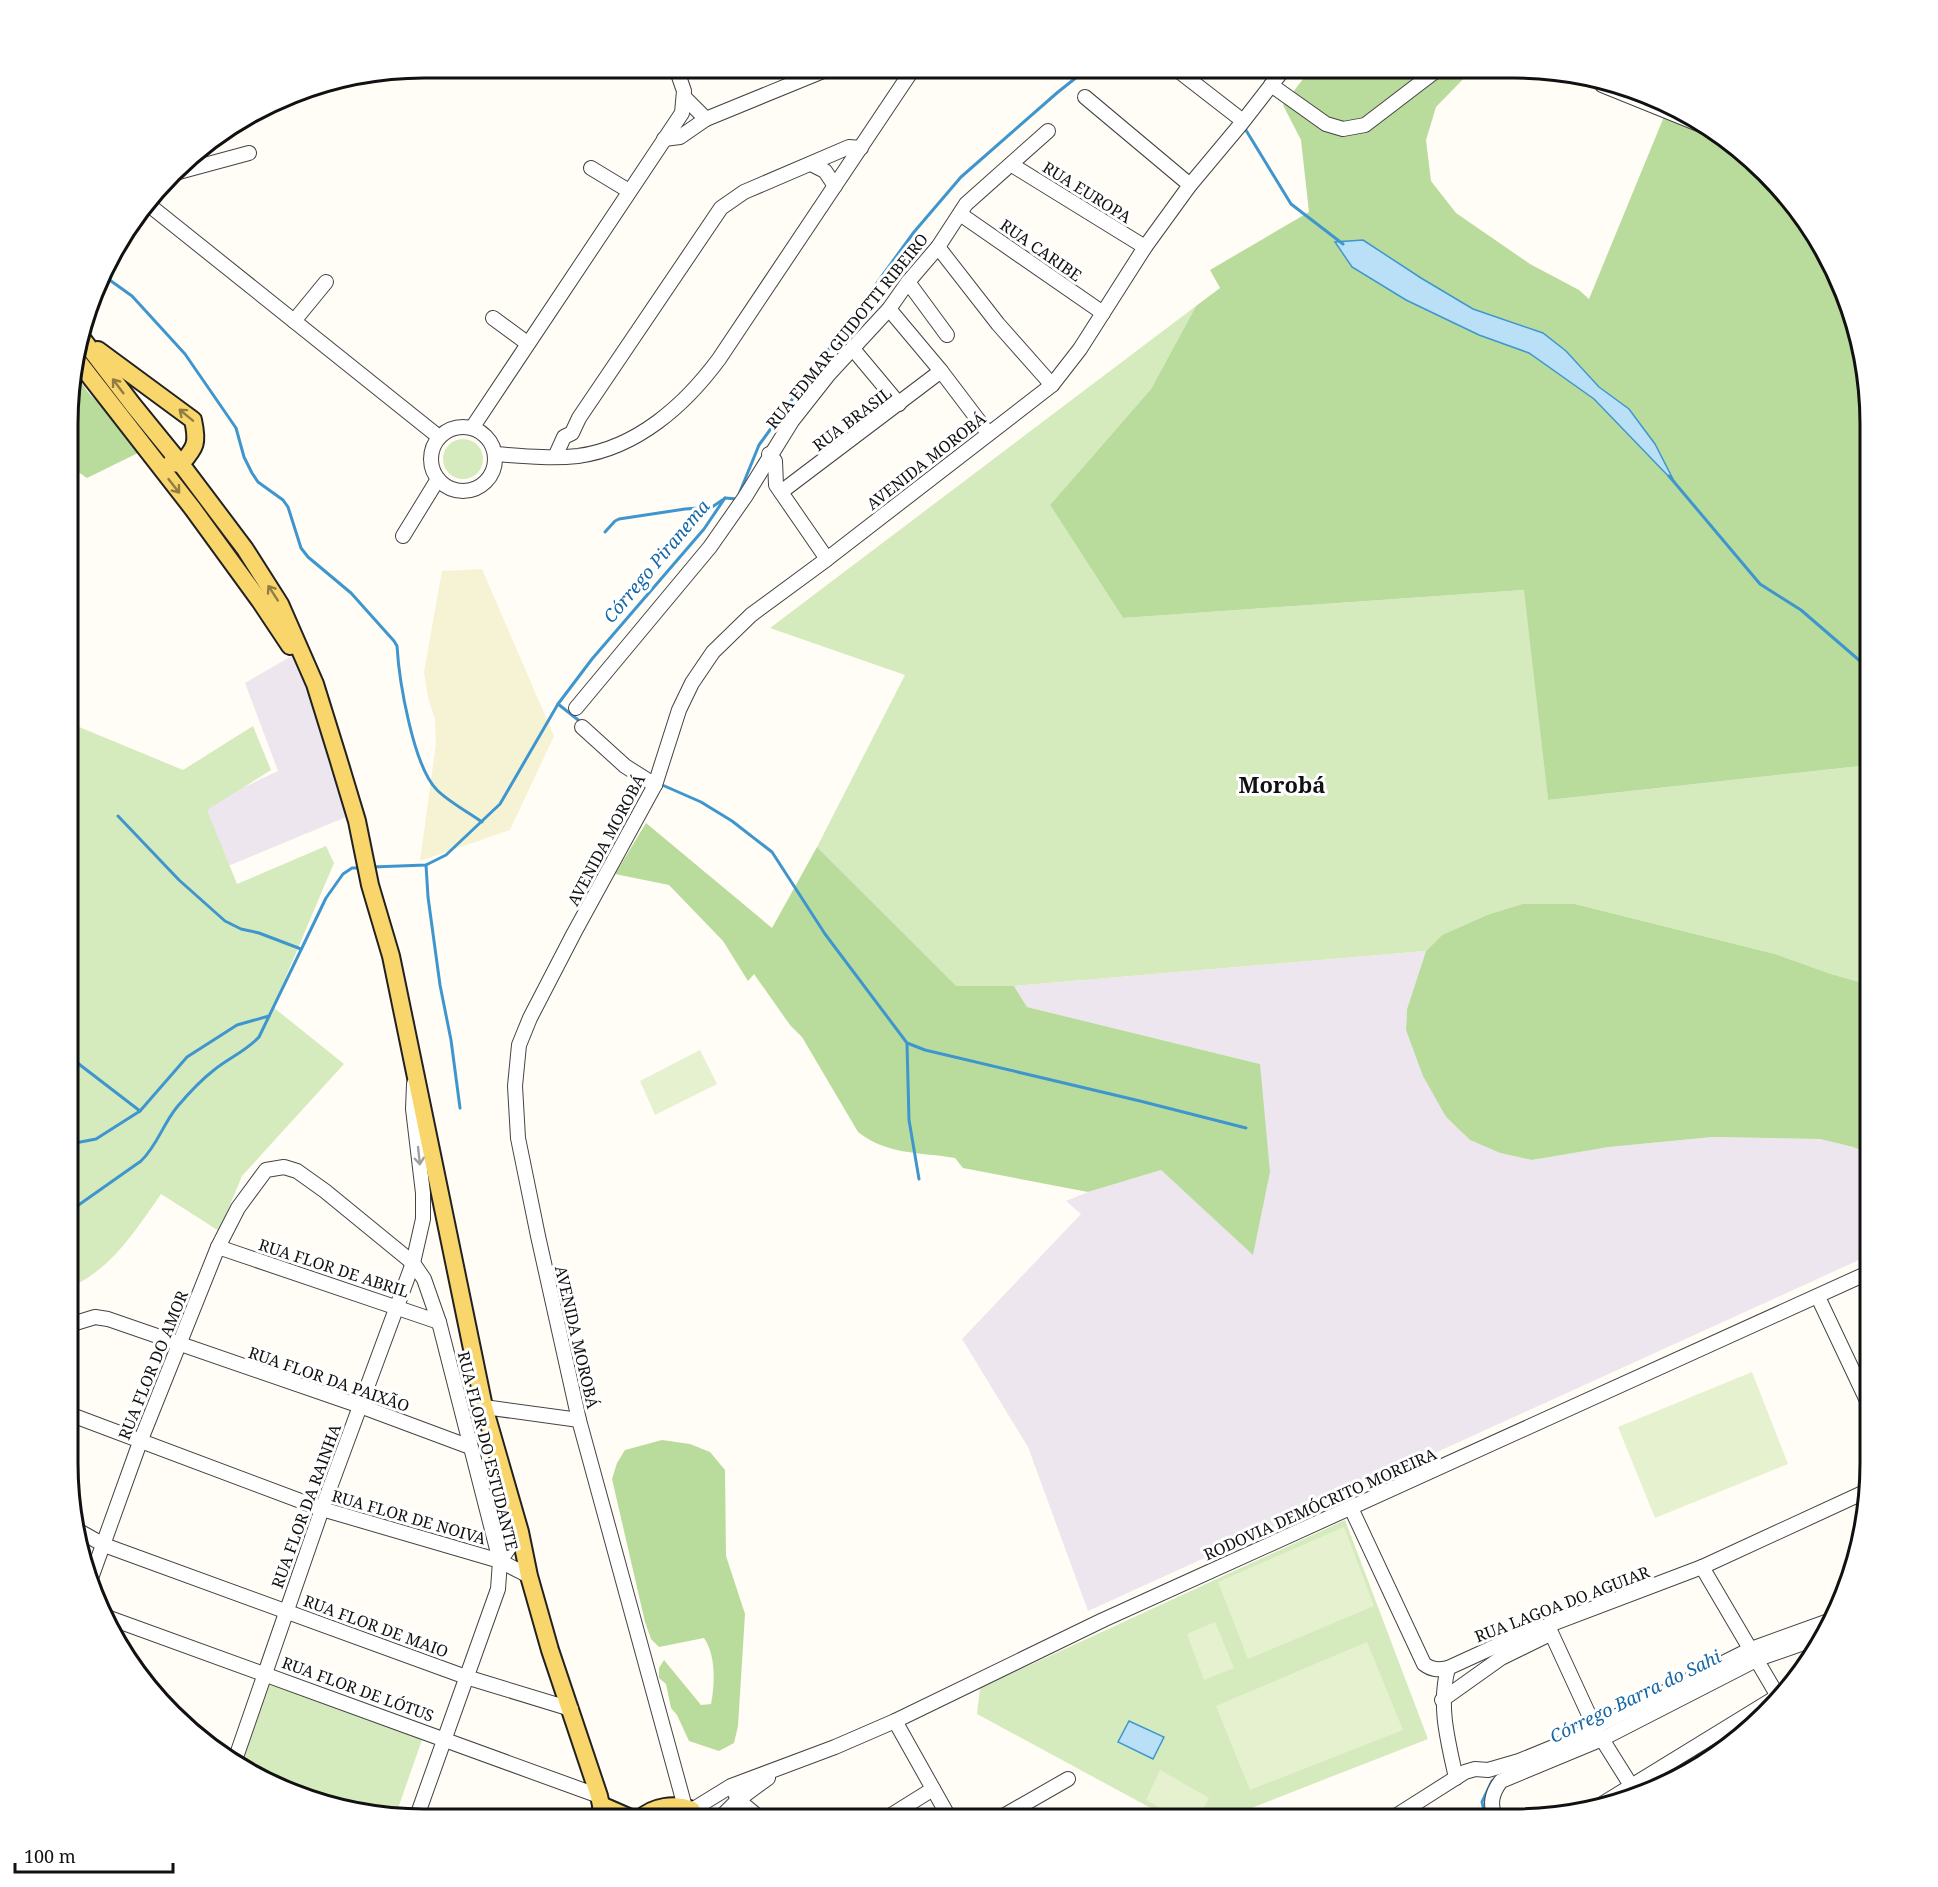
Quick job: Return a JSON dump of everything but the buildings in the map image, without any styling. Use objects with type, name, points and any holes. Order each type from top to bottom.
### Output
[{"type":"main road","points":[[88,343],[194,420],[196,433],[194,449],[181,464],[172,464],[120,416]]},
{"type":"main road","points":[[87,346],[245,549],[280,604],[315,684],[357,821],[370,885],[391,956],[484,1407],[520,1532],[529,1576],[550,1650],[602,1807]]},
{"type":"main road","points":[[83,368],[260,601],[315,684]]},
{"type":"street","points":[[472,428],[682,113],[685,98],[681,78]]},
{"type":"street","points":[[664,139],[680,137],[706,119],[806,78]]},
{"type":"street","points":[[495,454],[555,457],[591,454],[633,438],[667,415],[700,383],[719,358],[907,78]]},
{"type":"street","points":[[1187,78],[1243,122]]},
{"type":"street","name":"AVENIDA MOROBÁ","points":[[690,1809],[579,1420],[518,1138],[515,1086],[519,1045],[530,1018],[574,933],[655,785],[679,710],[692,682],[713,652],[751,615],[827,560],[1052,385],[1080,349],[1145,247],[1190,185],[1276,78]]},
{"type":"street","points":[[1271,85],[1326,124],[1343,129],[1365,125],[1427,78]]},
{"type":"street","points":[[1085,97],[1190,185]]},
{"type":"street","points":[[685,98],[706,119]]},
{"type":"street","name":"RUA EDMAR GUIDOTTI RIBEIRO","points":[[576,708],[710,547],[792,421],[829,374],[889,309],[908,282],[938,247],[966,204],[1048,131]]},
{"type":"street","points":[[555,457],[564,437],[572,433],[579,418],[721,208],[744,192],[849,147],[861,148]]},
{"type":"street","points":[[191,169],[249,153]]},
{"type":"street","points":[[811,164],[825,171],[835,186]]},
{"type":"street","name":"RUA EUROPA","points":[[1012,165],[1145,247]]},
{"type":"street","points":[[591,168],[629,191]]},
{"type":"street","points":[[154,209],[439,437]]},
{"type":"street","name":"RUA CARIBE","points":[[960,214],[1103,313]]},
{"type":"street","points":[[938,247],[998,324],[1052,385]]},
{"type":"street","points":[[294,321],[326,282]]},
{"type":"street","points":[[908,282],[947,335]]},
{"type":"street","points":[[889,309],[941,371],[988,433]]},
{"type":"street","points":[[494,318],[528,343]]},
{"type":"street","points":[[853,349],[899,404]]},
{"type":"street","name":"RUA BRASIL","points":[[781,492],[941,371]]},
{"type":"street","points":[[454,428],[472,428],[487,438],[495,454],[492,472],[480,486],[462,491],[453,489],[438,479],[434,472],[431,454],[439,437],[454,428]]},
{"type":"street","points":[[572,433],[591,454]]},
{"type":"street","points":[[769,454],[775,461],[776,485],[827,560]]},
{"type":"street","points":[[403,536],[438,479]]},
{"type":"street","points":[[582,727],[625,766],[655,785]]},
{"type":"street","name":"RUA FLOR DA RAINHA","points":[[237,1754],[321,1509],[413,1263],[423,1219],[423,1193],[412,1109],[412,1089],[416,1077]]},
{"type":"street","name":"RUA FLOR DO ESTUDANTE","points":[[266,1170],[284,1167],[297,1171],[413,1263],[424,1279],[439,1322],[500,1561],[498,1589],[420,1809]]},
{"type":"street","name":"RUA FLOR DO AMOR","points":[[95,1569],[140,1442],[218,1247],[238,1208],[266,1170]]},
{"type":"street","name":"RUA FLOR DE ABRIL","points":[[218,1247],[439,1322]]},
{"type":"street","name":"RODOVIA DEMÓCRITO MOREIRA","points":[[696,1809],[731,1786],[784,1767],[895,1721],[1103,1620],[1860,1277]]},
{"type":"street","points":[[1818,1297],[1860,1386]]},
{"type":"street","name":"RUA FLOR DA PAIXÃO","points":[[78,1322],[95,1317],[108,1319],[360,1406],[470,1447]]},
{"type":"street","points":[[484,1407],[579,1420]]},
{"type":"street","name":"RUA FLOR DE NOIVA","points":[[78,1418],[321,1509],[500,1561],[529,1576]]},
{"type":"street","name":"RUA LAGOA DO AGUIAR","points":[[1448,1668],[1507,1641],[1549,1630],[1702,1567],[1858,1495]]},
{"type":"street","points":[[1351,1508],[1424,1664],[1431,1669],[1448,1668],[1442,1700],[1445,1728],[1456,1778]]},
{"type":"street","name":"RUA FLOR DE NOIVA","points":[[500,1561],[520,1532]]},
{"type":"street","name":"RUA FLOR DE MAIO","points":[[86,1535],[104,1545],[466,1677],[571,1709]]},
{"type":"street","points":[[1702,1567],[1775,1690]]},
{"type":"street","name":"RUA FLOR DE LÓTUS","points":[[116,1620],[445,1739],[602,1807]]},
{"type":"street","points":[[1494,1809],[1492,1799],[1494,1790],[1501,1781],[1787,1638],[1820,1625]]},
{"type":"street","points":[[1442,1700],[1501,1658],[1549,1630],[1599,1734],[1632,1788]]},
{"type":"street","points":[[1755,1654],[1812,1639]]},
{"type":"street","points":[[1647,1782],[1751,1715]]},
{"type":"street","points":[[895,1721],[944,1809]]},
{"type":"street","points":[[1407,1809],[1456,1778],[1475,1769],[1488,1770],[1599,1734]]},
{"type":"street","name":"RODOVIA DEMÓCRITO MOREIRA","points":[[729,1809],[738,1800],[784,1767]]},
{"type":"street","points":[[1019,1809],[1068,1779]]},
{"type":"street","points":[[731,1786],[738,1800],[749,1809]]},
{"type":"street","points":[[902,1809],[933,1790]]},
{"type":"shaded area","points":[[482,569],[554,736],[510,830],[420,861],[436,743],[435,720],[428,698],[424,672],[442,571]]},
{"type":"shaded area","points":[[293,655],[306,677],[351,815],[228,866],[202,807],[278,771],[245,683]]},
{"type":"shaded area","points":[[1426,951],[1407,1009],[1406,1030],[1446,1117],[1470,1140],[1500,1153],[1532,1160],[1609,1147],[1713,1137],[1820,1139],[1853,1147],[1860,1150],[1860,1260],[1088,1611],[1028,1447],[962,1339],[1081,1214],[1066,1201],[1161,1170],[1253,1254],[1260,1064],[1027,1007],[1014,986]]},
{"type":"green space","points":[[1304,78],[1464,78],[1436,107],[1426,140],[1431,181],[1456,213],[1530,264],[1579,290],[1589,299],[1665,113],[1706,136],[1759,179],[1802,232],[1824,271],[1842,313],[1857,379],[1860,424],[1860,766],[1548,800],[1524,590],[1123,618],[1050,505],[1151,389],[1196,306],[1220,288],[1210,270],[1309,212],[1301,140],[1283,105]],"holes":[[[1352,267],[1421,278],[1473,309],[1566,351],[1599,387],[1629,409],[1673,480],[1594,399],[1529,353],[1479,335],[1406,300]]]},
{"type":"green space","points":[[1196,306],[1151,389],[1050,505],[1123,618],[1525,590],[1548,800],[1860,766],[1860,982],[1775,954],[1575,904],[1522,904],[1487,915],[1442,935],[1426,951],[1014,986],[956,987],[817,847],[905,675],[770,628]]},
{"type":"green space","points":[[81,381],[142,451],[87,478],[78,472]]},
{"type":"green space","points":[[463,439],[477,445],[483,459],[477,473],[463,479],[449,473],[443,459],[449,445]]},
{"type":"green space","points":[[78,726],[183,770],[253,726],[271,770],[207,810],[237,884],[326,846],[334,863],[273,1007],[344,1064],[242,1176],[219,1231],[161,1194],[121,1248],[78,1283]]},
{"type":"green space","points":[[646,823],[772,928],[817,847],[956,986],[1014,986],[1027,1007],[1260,1064],[1270,1172],[1253,1255],[1161,1170],[1088,1192],[963,1168],[955,1158],[892,1149],[858,1132],[802,1037],[790,1025],[754,974],[748,981],[723,941],[669,885],[615,874]]},
{"type":"green space","points":[[1522,904],[1575,904],[1775,954],[1860,982],[1860,1150],[1820,1139],[1713,1137],[1609,1147],[1532,1160],[1500,1153],[1470,1140],[1446,1117],[1423,1076],[1406,1030],[1407,1009],[1426,951],[1442,935],[1487,915]]},
{"type":"green space","points":[[700,1050],[717,1084],[655,1115],[640,1081]]},
{"type":"green space","points":[[1752,1372],[1788,1464],[1655,1518],[1618,1427]]},
{"type":"green space","points":[[662,1440],[690,1444],[710,1452],[725,1470],[726,1556],[745,1614],[738,1726],[734,1743],[719,1751],[689,1741],[677,1715],[671,1708],[666,1684],[659,1678],[659,1668],[664,1660],[701,1705],[711,1704],[714,1670],[711,1653],[704,1638],[659,1647],[651,1639],[645,1622],[612,1479],[617,1463],[625,1450]]},
{"type":"green space","points":[[1345,1520],[1428,1739],[1249,1809],[1153,1809],[977,1714],[980,1688]]},
{"type":"green space","points":[[1344,1527],[1374,1606],[1248,1659],[1218,1582]]},
{"type":"green space","points":[[1215,1622],[1234,1668],[1204,1680],[1187,1634]]},
{"type":"green space","points":[[1367,1642],[1403,1730],[1250,1790],[1216,1706]]},
{"type":"green space","points":[[267,1684],[423,1737],[398,1808],[357,1802],[314,1791],[292,1783],[243,1758]]},
{"type":"green space","points":[[1160,1770],[1209,1798],[1203,1809],[1162,1809],[1146,1800]]},
{"type":"water","points":[[1363,240],[1473,309],[1543,333],[1566,351],[1599,387],[1629,409],[1655,444],[1675,483],[1594,399],[1529,353],[1479,335],[1406,300],[1352,267],[1335,242]]},
{"type":"water","points":[[1129,1721],[1164,1737],[1153,1759],[1118,1742]]},
{"type":"waterway","name":"Córrego Piranema","points":[[725,498],[737,499],[759,445],[914,232],[961,177],[1076,78]]},
{"type":"waterway","points":[[1244,127],[1291,204],[1343,244]]},
{"type":"waterway","points":[[110,280],[132,296],[185,354],[236,428],[244,457],[258,482],[283,500],[288,507],[301,548],[308,557],[351,593],[394,641],[397,646],[414,743],[428,778],[437,790],[482,822]]},
{"type":"waterway","points":[[1669,476],[1760,584],[1801,610],[1860,661]]},
{"type":"waterway","name":"Córrego Piranema","points":[[372,867],[426,865],[446,855],[500,804],[558,704],[592,659],[704,529],[725,498]]},
{"type":"waterway","points":[[605,532],[619,519],[712,507],[724,499]]},
{"type":"waterway","points":[[558,704],[582,723]]},
{"type":"waterway","points":[[660,784],[701,802],[732,821],[772,852],[825,934],[907,1043],[925,1050],[1246,1128]]},
{"type":"waterway","points":[[118,816],[179,880],[225,921],[241,929],[259,933],[301,949]]},
{"type":"waterway","points":[[426,865],[440,985],[451,1040],[460,1108]]},
{"type":"waterway","name":"Córrego Piranema","points":[[78,1205],[141,1161],[172,1114],[190,1092],[214,1070],[259,1037],[326,898],[343,874],[352,868],[360,868]]},
{"type":"waterway","name":"Córrego Piranema","points":[[78,1142],[96,1139],[140,1111],[187,1057],[237,1025],[269,1016]]},
{"type":"waterway","points":[[907,1044],[909,1120],[919,1179]]},
{"type":"waterway","points":[[78,1063],[140,1111]]},
{"type":"waterway","name":"Córrego Barra do Sahi","points":[[1484,1809],[1482,1802],[1492,1781],[1496,1778]]},
{"type":"district","name":"Morobá","points":[[1282,784]]}]
